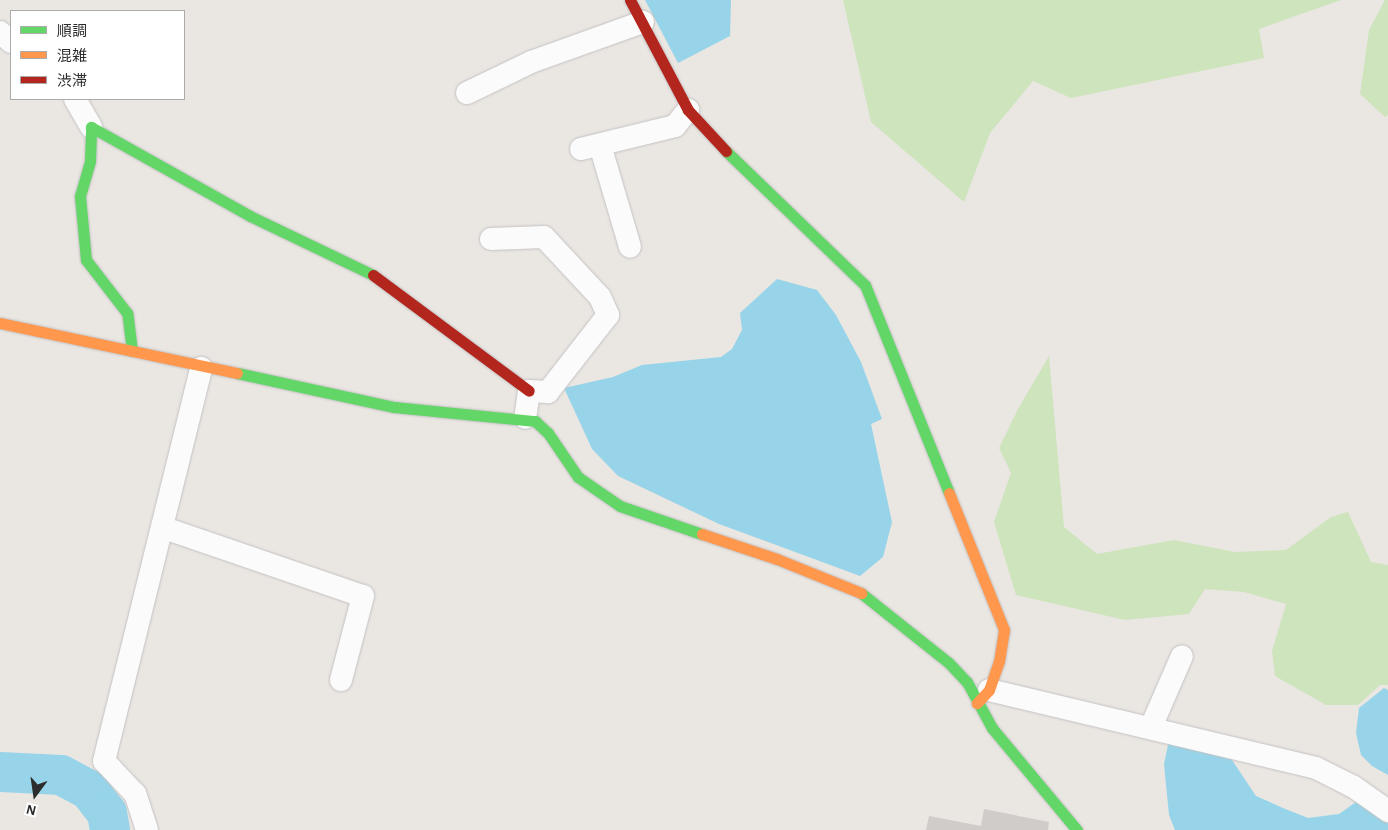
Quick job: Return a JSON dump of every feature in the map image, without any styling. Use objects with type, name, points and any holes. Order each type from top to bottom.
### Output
[{"type":"street","points":[[630,0],[688,110],[752,179],[865,285],[1004,630],[999,661],[983,697]]},
{"type":"street","points":[[467,93],[531,62],[643,22]]},
{"type":"street","points":[[0,32],[10,41]]},
{"type":"street","points":[[76,100],[91,127],[250,216],[369,272],[529,391],[548,392],[608,316],[600,297],[544,237],[491,239]]},
{"type":"street","points":[[630,247],[590,147],[675,126],[688,110]]},
{"type":"street","points":[[91,127],[90,161],[80,196],[86,260],[127,313],[132,351]]},
{"type":"street","points":[[0,322],[201,368],[226,370],[394,407],[526,418],[535,421],[548,434],[578,477],[620,506],[776,559],[865,596],[949,663],[983,697],[992,728],[1077,830]]},
{"type":"street","points":[[146,830],[135,794],[104,761],[164,528],[201,368]]},
{"type":"street","points":[[526,418],[529,391]]},
{"type":"street","points":[[164,528],[363,596],[341,680]]},
{"type":"street","points":[[1150,727],[1182,656]]},
{"type":"street","points":[[983,697],[1150,727],[1316,768],[1354,787],[1388,811]]},
{"type":"green space","points":[[843,0],[1341,0],[1259,29],[1264,58],[1071,98],[1033,81],[990,133],[964,202],[871,122]]},
{"type":"green space","points":[[1385,0],[1388,0],[1388,115],[1385,117],[1360,94],[1369,30]]},
{"type":"green space","points":[[1049,356],[1064,527],[1097,554],[1174,540],[1235,552],[1286,550],[1331,517],[1348,512],[1371,562],[1388,565],[1388,685],[1380,685],[1358,705],[1326,705],[1275,676],[1272,651],[1286,604],[1244,592],[1205,589],[1189,614],[1125,620],[1016,595],[994,522],[1011,473],[999,448],[1018,409]]},
{"type":"water","points":[[645,0],[731,0],[730,36],[678,63]]},
{"type":"water","points":[[777,279],[817,290],[836,315],[861,362],[882,419],[871,424],[892,522],[883,557],[860,576],[719,524],[618,476],[592,449],[564,388],[613,377],[642,365],[721,357],[732,349],[742,330],[740,313]]},
{"type":"water","points":[[1384,688],[1388,690],[1388,775],[1372,766],[1361,755],[1356,733],[1359,708]]},
{"type":"water","points":[[1169,740],[1226,751],[1256,796],[1283,808],[1308,818],[1339,814],[1356,802],[1388,820],[1388,830],[1175,830],[1169,815],[1164,764]]},
{"type":"building","points":[[984,809],[1049,822],[1048,830],[926,830],[929,816],[981,826]]},
{"type":"waterway","points":[[0,772],[61,775],[89,790],[107,813],[110,830]]},
{"type":"traffic: fast","points":[[132,351],[127,313],[86,260],[80,196],[90,161],[91,127],[250,216],[373,275]]},
{"type":"traffic: fast","points":[[726,151],[865,285],[949,493]]},
{"type":"traffic: fast","points":[[237,373],[394,407],[535,421],[548,433],[578,477],[620,506],[702,534]]},
{"type":"traffic: fast","points":[[861,593],[949,663],[967,682],[992,728],[1077,830]]},
{"type":"traffic: slow","points":[[0,323],[237,373]]},
{"type":"traffic: slow","points":[[949,493],[1004,630],[999,661],[989,690],[977,703]]},
{"type":"traffic: slow","points":[[702,534],[777,559],[861,593]]},
{"type":"traffic: jam","points":[[630,0],[688,110],[726,151]]},
{"type":"traffic: jam","points":[[373,275],[529,391]]}]
